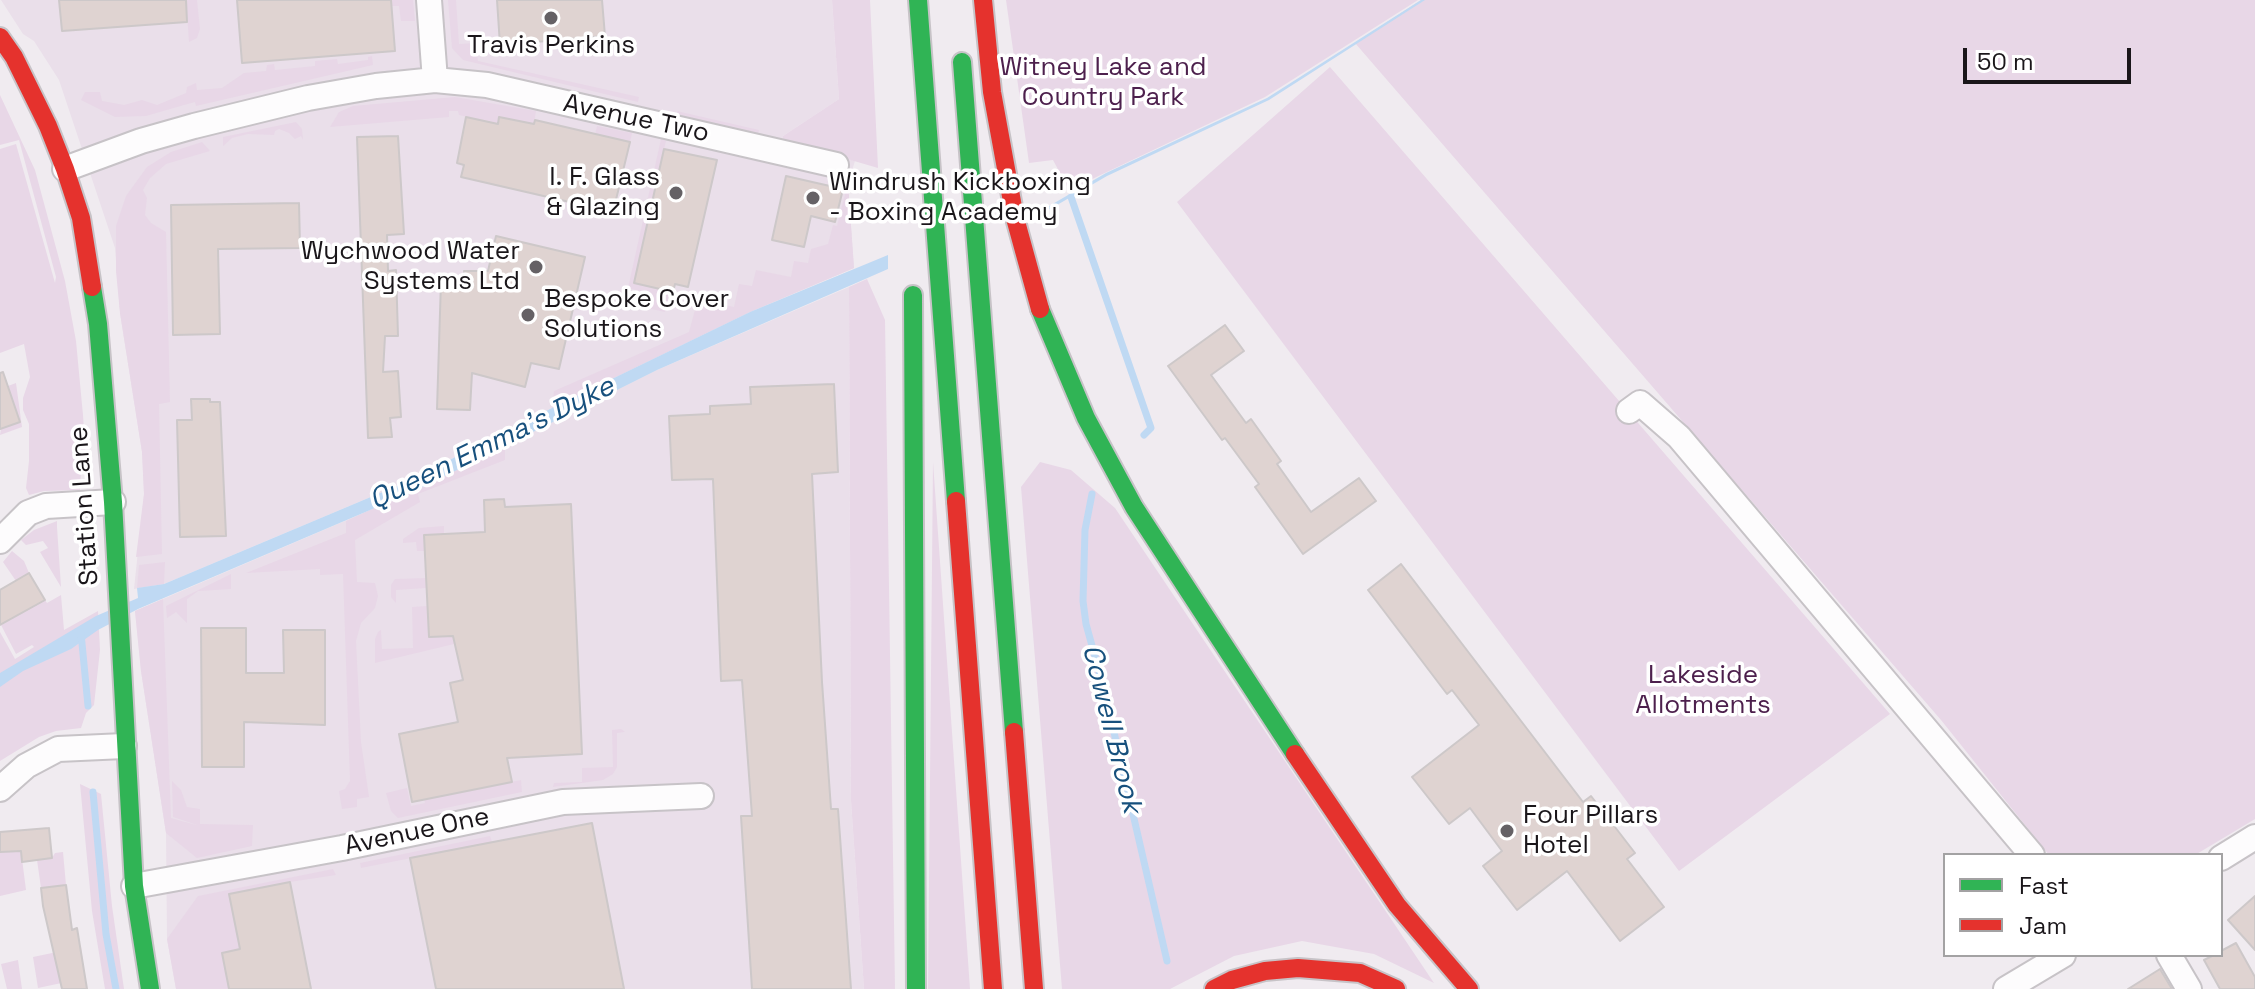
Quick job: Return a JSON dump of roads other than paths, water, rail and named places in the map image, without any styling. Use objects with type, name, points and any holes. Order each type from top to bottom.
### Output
[{"type":"main road","points":[[918,0],[993,989]]},
{"type":"main road","points":[[983,0],[992,92],[1015,218],[1041,312],[1086,418],[1134,507],[1318,788],[1397,905],[1469,989]]},
{"type":"main road","name":"Station Lane","points":[[0,37],[14,57],[65,169],[81,218],[98,324],[113,502],[134,886],[150,989]]},
{"type":"main road","points":[[961,47],[1034,989]]},
{"type":"main road","points":[[916,194],[928,138]]},
{"type":"main road","points":[[913,271],[916,989]]},
{"type":"main road","points":[[1214,989],[1254,974],[1298,968],[1360,973],[1396,989]]},
{"type":"street","points":[[429,0],[435,80]]},
{"type":"street","name":"Avenue Two","points":[[65,169],[181,130],[308,98],[435,80],[487,85],[836,165]]},
{"type":"street","points":[[1629,411],[1640,403],[1679,437],[2030,853]]},
{"type":"street","points":[[0,541],[28,513],[46,506],[113,502]]},
{"type":"street","points":[[0,789],[26,766],[58,749],[71,746],[124,746]]},
{"type":"street","name":"Avenue One","points":[[134,886],[247,867],[563,802],[701,796]]},
{"type":"street","points":[[2223,857],[2255,837]]},
{"type":"street","points":[[2006,989],[2060,957]]},
{"type":"street","points":[[2170,957],[2189,989]]},
{"type":"water","points":[[1425,0],[1269,100],[1107,176],[1026,223],[1025,220],[1106,173],[1267,98]]},
{"type":"water","name":"Queen Emma's Dyke","points":[[888,255],[888,269],[657,370],[417,490],[138,609],[98,630],[71,649],[23,671],[0,687],[0,673],[96,616],[138,598],[137,588],[164,584],[404,483],[750,312]]},
{"type":"waterway","name":"Cowell Brook","points":[[1071,197],[1151,428],[1144,435]]},
{"type":"waterway","name":"Cowell Brook","points":[[1092,494],[1085,530],[1083,601],[1086,624],[1167,961]]},
{"type":"waterway","points":[[81,633],[88,706]]},
{"type":"waterway","points":[[93,792],[106,934],[116,989]]},
{"type":"place","name":"Travis Perkins","points":[[551,18]]},
{"type":"place","name":"I. F. Glass & Glazing","points":[[676,193]]},
{"type":"place","name":"Windrush Kickboxing - Boxing Academy","points":[[813,198]]},
{"type":"place","name":"Wychwood Water Systems Ltd","points":[[536,267]]},
{"type":"place","name":"Bespoke Cover Solutions","points":[[528,315]]},
{"type":"place","name":"Four Pillars Hotel","points":[[1507,831]]},
{"type":"park label","name":"Witney Lake and Country Park","points":[[1103,83]]},
{"type":"park label","name":"Lakeside Allotments","points":[[1703,691]]}]
